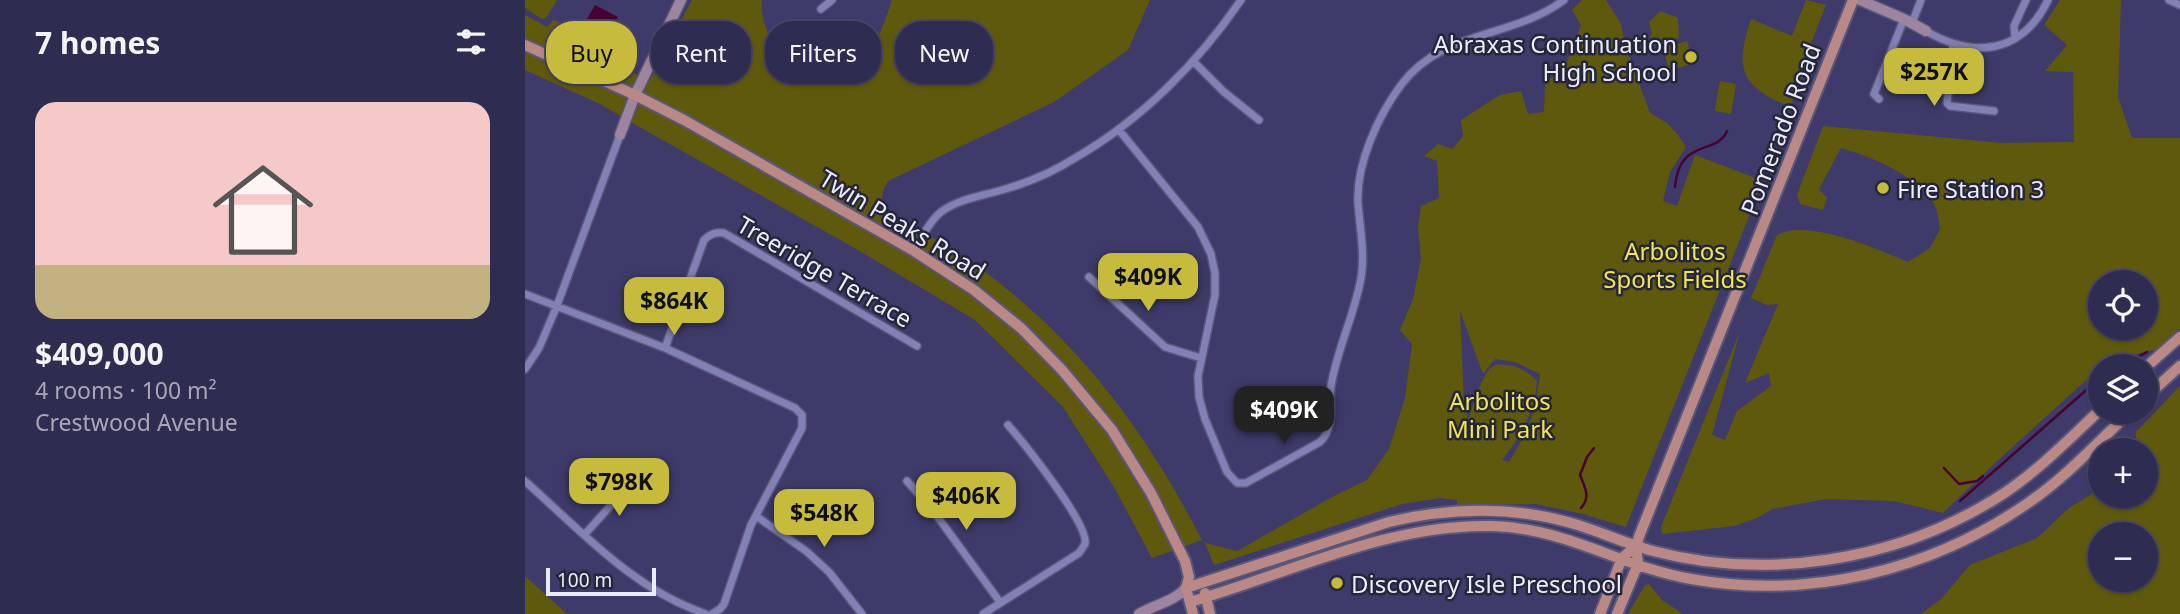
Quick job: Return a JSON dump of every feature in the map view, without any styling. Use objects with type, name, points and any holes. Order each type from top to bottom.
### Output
[{"type":"main road","name":"Pomerado Road","points":[[1600,614],[1622,558],[1636,545],[1853,0]]},
{"type":"main road","name":"Twin Peaks Road","points":[[525,45],[684,120],[914,251],[974,290],[1021,328],[1062,369],[1112,430],[1151,493],[1168,523],[1193,614]]},
{"type":"main road","points":[[2158,356],[2180,337]]},
{"type":"main road","points":[[2158,386],[2180,366]]},
{"type":"main road","points":[[1186,591],[1389,522],[1453,512],[1499,511],[1528,514],[1579,525],[1636,545],[1694,560],[1774,566],[1852,555],[1902,542],[1947,524],[1995,499],[2023,479],[2088,421]]},
{"type":"main road","points":[[1186,591],[1206,597],[1387,539],[1444,528],[1494,526],[1538,531],[1576,541],[1638,564],[1691,579],[1762,586],[1858,578],[1912,563],[1959,544],[1998,523],[2031,502],[2117,424]]},
{"type":"main road","name":"Pomerado Road","points":[[1617,614],[1638,564],[1636,545]]},
{"type":"main road","points":[[1202,584],[1210,614]]},
{"type":"street","points":[[525,369],[539,348],[556,308],[635,95],[681,0]]},
{"type":"street","points":[[821,9],[832,0]]},
{"type":"street","points":[[914,251],[927,229],[947,208],[1037,177],[1074,159],[1119,130],[1213,39],[1241,0]]},
{"type":"street","points":[[1119,130],[1198,227],[1211,254],[1215,273],[1215,295],[1198,376],[1199,397],[1227,472],[1237,482],[1246,483],[1320,442],[1327,434],[1336,357],[1360,283],[1363,256],[1358,200],[1363,165],[1381,117],[1401,85],[1420,63],[1444,48],[1536,18],[1564,0]]},
{"type":"street","points":[[1860,0],[1953,45],[1974,49],[1996,46],[2015,38],[2033,24],[2048,0]]},
{"type":"street","points":[[1879,99],[1874,94],[1908,21],[1921,0]]},
{"type":"street","points":[[2015,38],[2014,26],[2025,0]]},
{"type":"street","points":[[2169,0],[2180,5]]},
{"type":"street","points":[[1953,45],[1947,103],[1950,106],[1994,111]]},
{"type":"street","points":[[1192,61],[1224,92],[1259,120]]},
{"type":"street","name":"Treeridge Terrace","points":[[664,348],[704,240],[712,234],[724,233],[917,346]]},
{"type":"street","points":[[1089,277],[1165,347],[1201,358]]},
{"type":"street","points":[[525,294],[664,348],[795,408],[802,415],[802,428],[756,516],[724,604],[714,614]]},
{"type":"street","points":[[983,614],[1079,553],[1085,544],[1085,538],[1070,509],[1034,456],[1008,425]]},
{"type":"street","points":[[525,481],[643,583],[674,602],[706,614]]},
{"type":"street","points":[[907,481],[934,512],[1000,602]]},
{"type":"street","points":[[585,534],[631,483]]},
{"type":"street","points":[[756,516],[806,551],[829,572],[862,614]]},
{"type":"street","points":[[1139,614],[1186,591]]},
{"type":"green space","points":[[525,0],[557,0],[546,18],[542,19],[525,8]]},
{"type":"green space","points":[[692,0],[762,0],[765,84],[881,84],[881,31],[892,0],[1150,0],[1128,50],[1054,102],[888,181],[883,191],[880,210],[939,241],[973,263],[1044,322],[1104,387],[1131,423],[1180,499],[1202,540],[1152,558],[1114,487],[1063,407],[975,320],[858,250],[600,104],[556,84],[637,84],[637,75],[651,78],[651,84],[751,84],[751,21],[681,21]]},
{"type":"green space","points":[[1582,0],[1606,0],[1621,24],[1625,46],[1650,113],[1667,123],[1686,147],[1670,172],[1663,201],[1677,206],[1695,155],[1763,181],[1626,527],[1536,504],[1457,505],[1457,500],[1440,498],[1402,504],[1214,565],[1205,543],[1237,551],[1367,480],[1389,449],[1405,398],[1412,344],[1400,330],[1413,299],[1421,259],[1418,227],[1421,206],[1439,198],[1437,161],[1424,156],[1438,144],[1452,149],[1463,136],[1461,120],[1500,95],[1521,91],[1528,114],[1544,112],[1545,83],[1565,67],[1581,25],[1572,10]],"holes":[[[1460,311],[1483,374],[1495,359],[1515,362],[1540,374],[1531,420],[1509,462],[1502,460],[1526,423],[1537,381],[1519,368],[1495,365],[1482,381],[1468,420],[1464,401]]]},
{"type":"green space","points":[[1806,0],[1826,5],[1811,43],[1816,45],[1790,107],[1761,92],[1752,83],[1743,64],[1743,51],[1751,19],[1792,36]]},
{"type":"green space","points":[[2060,0],[2121,0],[2118,97],[2132,138],[2180,138],[2180,328],[2158,349],[2136,354],[2088,354],[2088,379],[1943,513],[1894,501],[1826,499],[1772,509],[1734,526],[1662,534],[1661,527],[1740,331],[1712,435],[1725,440],[1737,411],[1771,386],[1769,373],[1745,383],[1778,304],[1767,305],[1751,298],[1777,235],[1806,230],[1823,233],[1861,243],[1908,262],[1930,248],[1940,229],[1936,208],[1920,187],[1881,163],[1841,148],[1819,189],[1827,198],[1823,210],[1800,204],[1797,195],[1823,126],[2002,143],[2074,142],[2073,72],[2045,71],[2067,45],[2044,25]]},
{"type":"green space","points":[[1660,11],[1678,18],[1679,38],[1659,43],[1649,37],[1652,34],[1649,22]]},
{"type":"green space","points":[[525,15],[546,26],[546,80],[525,70]]},
{"type":"green space","points":[[1687,41],[1693,64],[1669,70],[1663,48]]},
{"type":"green space","points":[[1720,81],[1736,84],[1731,114],[1715,111],[1717,96],[1721,97],[1717,95]]},
{"type":"green space","points":[[2180,386],[2180,614],[1921,614],[1941,599],[1970,565],[2037,538],[2069,508],[2088,496],[2088,508],[2158,508],[2158,438],[2136,438],[2136,432],[2144,424],[2158,424],[2158,409]]},
{"type":"green space","points":[[525,576],[567,614],[525,614]]},
{"type":"green space","points":[[1649,584],[1662,600],[1683,614],[1628,614],[1645,585]]},
{"type":"shaded area","points":[[595,5],[618,17],[616,21],[587,19]]},
{"type":"waterway","points":[[1675,187],[1683,161],[1691,154],[1722,139],[1727,131]]},
{"type":"waterway","points":[[2143,354],[2147,352]]},
{"type":"waterway","points":[[1960,501],[2088,389]]},
{"type":"waterway","points":[[1581,508],[1586,496],[1580,475],[1594,448]]},
{"type":"waterway","points":[[1944,468],[1959,484],[1977,481],[1983,476]]},
{"type":"place","name":"Abraxas Continuation High School","points":[[1691,57]]},
{"type":"place","name":"Fire Station 3","points":[[1883,188]]},
{"type":"place","name":"Discovery Isle Preschool","points":[[1337,583]]},
{"type":"park label","name":"Arbolitos Sports Fields","points":[[1675,264]]},
{"type":"park label","name":"Arbolitos Mini Park","points":[[1500,414]]}]
